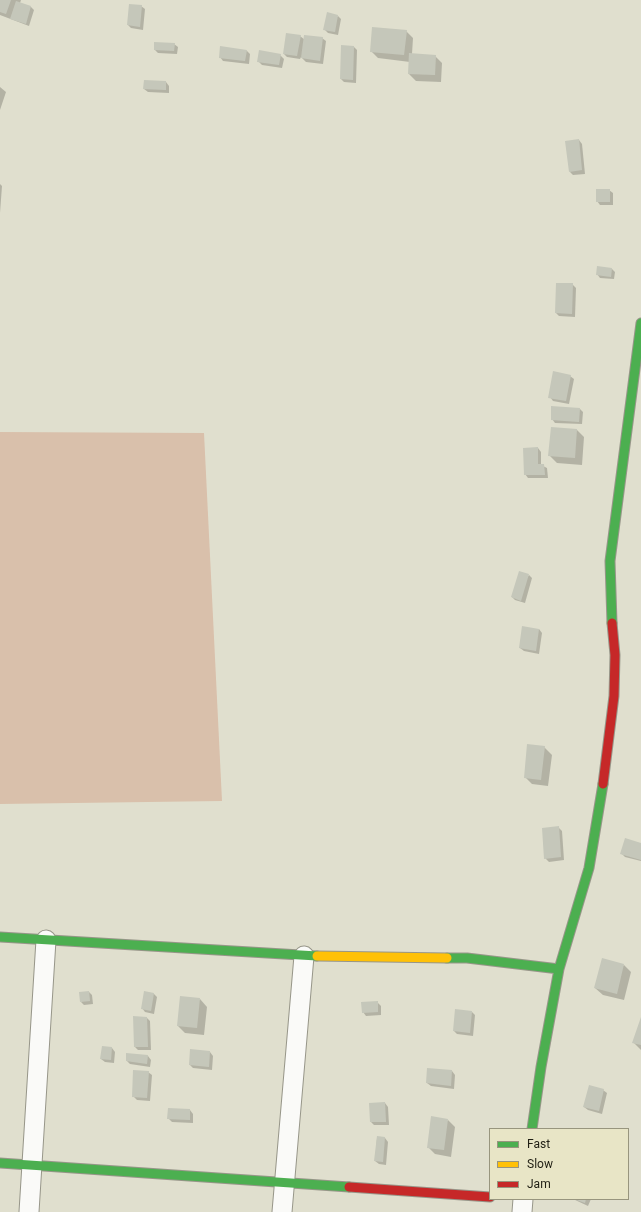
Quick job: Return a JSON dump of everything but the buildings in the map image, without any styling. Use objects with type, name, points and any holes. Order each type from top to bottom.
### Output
[{"type":"street","points":[[532,1128],[541,1067],[559,969],[589,868],[601,804],[614,696],[616,655],[610,593],[610,561],[641,323]]},
{"type":"street","points":[[0,937],[304,956],[467,958],[559,969]]},
{"type":"street","points":[[29,1212],[46,940]]},
{"type":"street","points":[[282,1212],[304,956]]},
{"type":"street","points":[[0,1163],[489,1197]]},
{"type":"street","points":[[522,1212],[523,1200]]},
{"type":"shaded area","points":[[0,432],[204,433],[222,801],[0,804]]},
{"type":"traffic: fast","points":[[612,623],[610,561],[641,323]]},
{"type":"traffic: fast","points":[[532,1128],[541,1067],[559,969],[589,868],[603,784]]},
{"type":"traffic: fast","points":[[0,937],[317,956]]},
{"type":"traffic: fast","points":[[447,958],[467,958],[559,969]]},
{"type":"traffic: fast","points":[[0,1163],[349,1187]]},
{"type":"traffic: slow","points":[[317,956],[447,958]]},
{"type":"traffic: jam","points":[[603,784],[614,696],[615,655],[612,623]]},
{"type":"traffic: jam","points":[[349,1187],[489,1197]]}]
